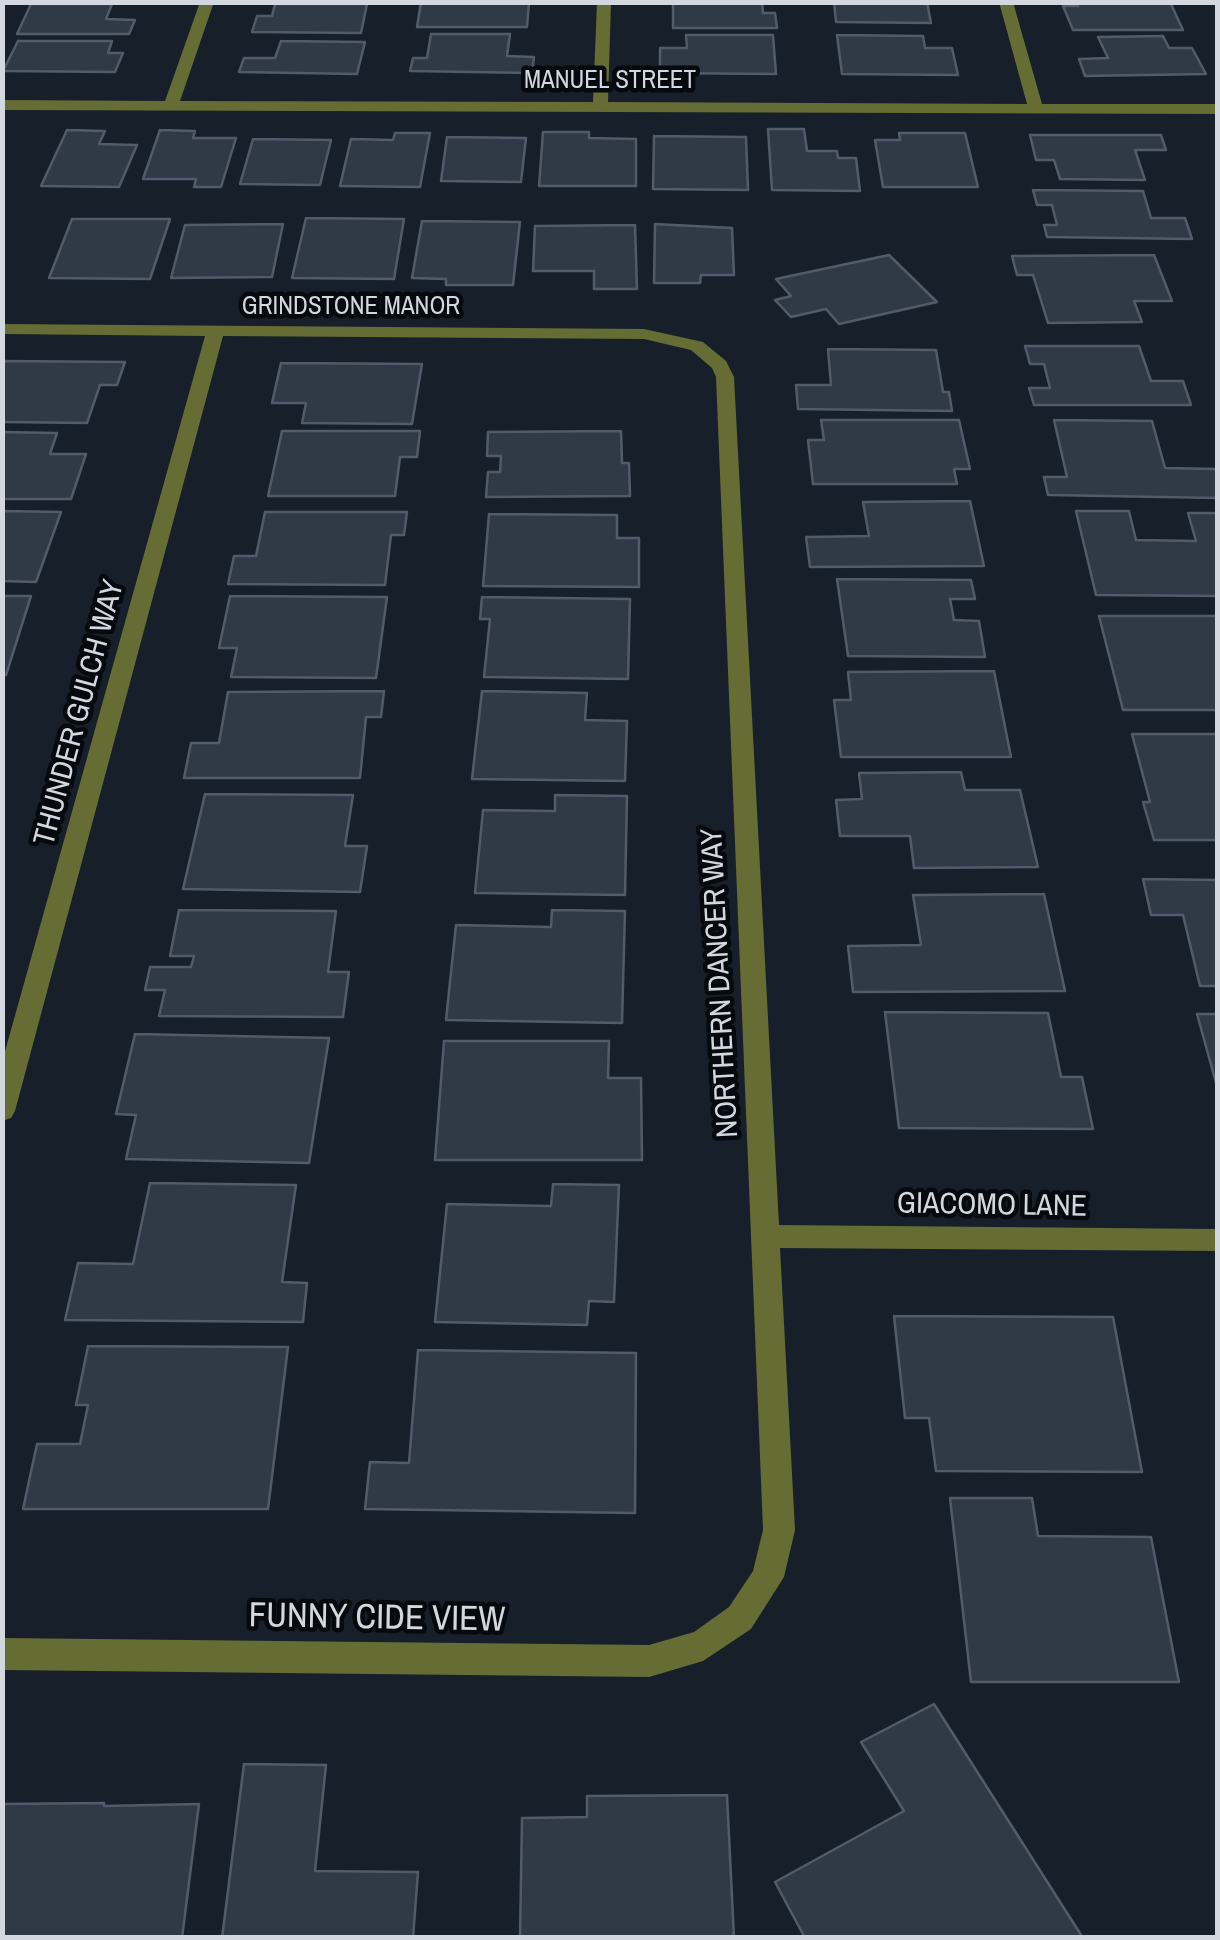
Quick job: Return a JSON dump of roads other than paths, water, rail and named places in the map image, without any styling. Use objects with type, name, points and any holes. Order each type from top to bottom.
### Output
[{"type":"street","points":[[171,106],[207,2]]},
{"type":"street","points":[[600,106],[604,2]]},
{"type":"street","points":[[1006,2],[1036,108]]},
{"type":"street","name":"MANUEL STREET","points":[[2,106],[1218,109]]},
{"type":"street","name":"GRINDSTONE MANOR","points":[[2,330],[644,334],[696,346]]},
{"type":"street","name":"THUNDER GULCH WAY","points":[[2,1112],[215,331]]},
{"type":"street","name":"NORTHERN DANCER WAY","points":[[696,346],[716,360],[725,377],[779,1530],[768,1577],[740,1618]]},
{"type":"street","name":"GIACOMO LANE","points":[[765,1236],[1218,1240]]},
{"type":"street","name":"FUNNY CIDE VIEW","points":[[2,1654],[649,1662],[702,1645],[740,1618]]}]
